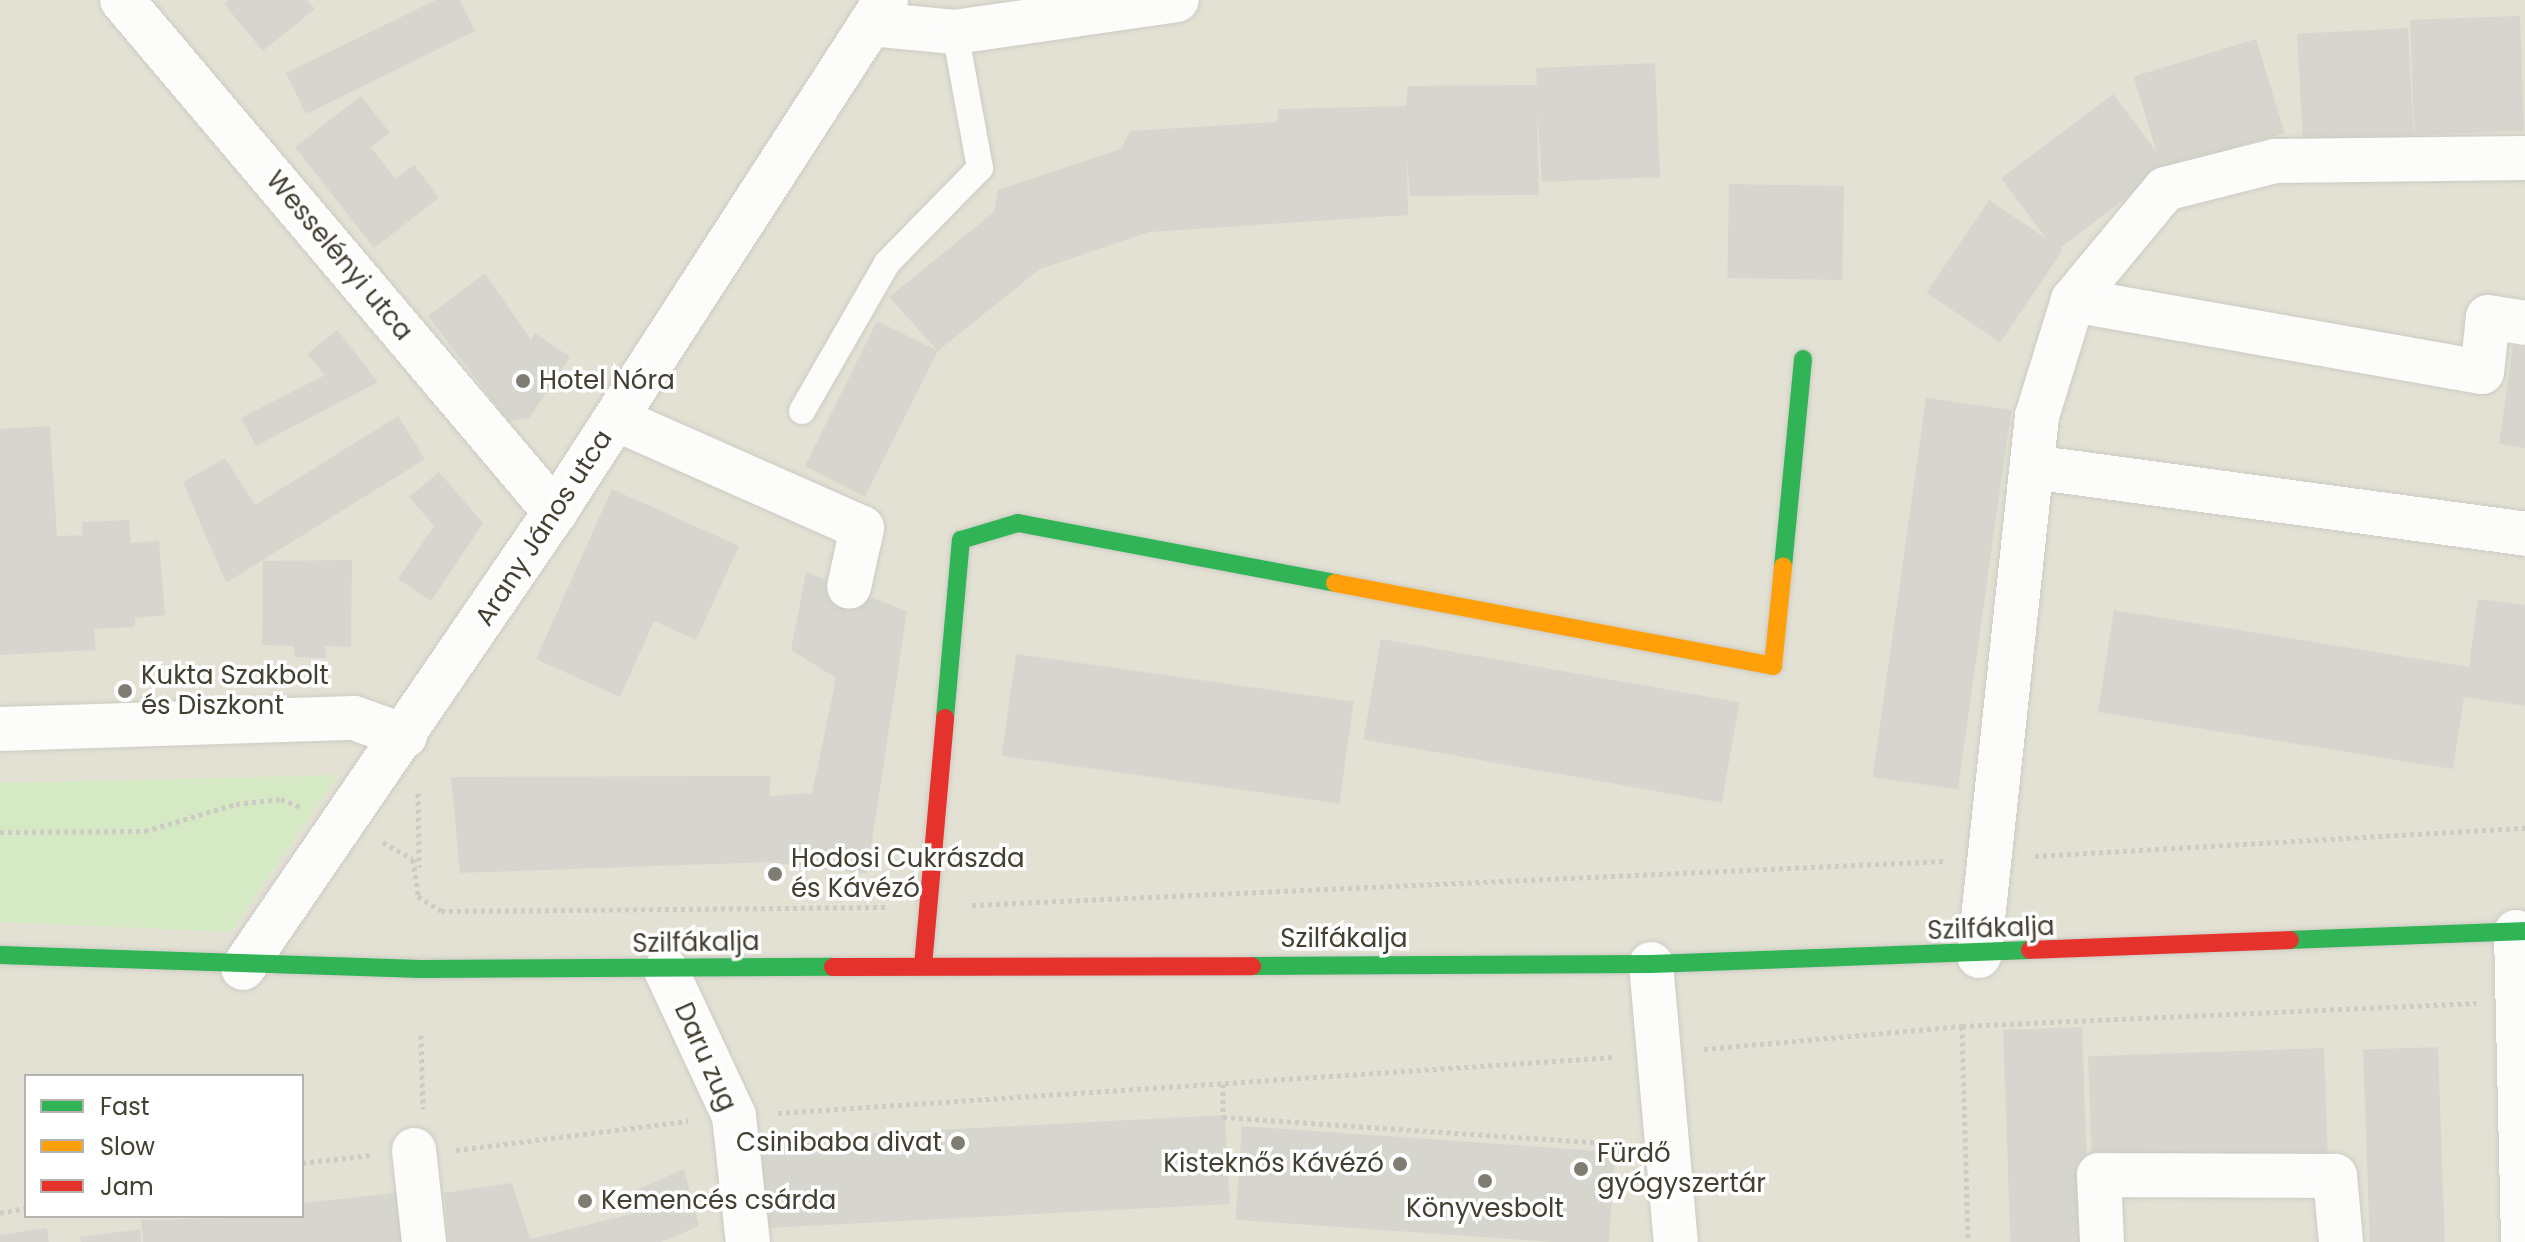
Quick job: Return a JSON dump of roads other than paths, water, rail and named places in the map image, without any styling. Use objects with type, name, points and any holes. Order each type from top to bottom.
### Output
[{"type":"street","name":"Wesselényi utca","points":[[122,0],[555,512]]},
{"type":"street","points":[[878,12],[955,32],[1177,0]]},
{"type":"street","name":"Arany János utca","points":[[243,968],[405,736],[555,512],[878,12]]},
{"type":"street","points":[[1979,956],[2037,416],[2073,300],[2165,189],[2275,161],[2525,158]]},
{"type":"street","points":[[2073,300],[2482,372],[2488,317],[2525,323]]},
{"type":"street","points":[[923,966],[961,540],[1018,523],[1773,666],[1803,359]]},
{"type":"street","points":[[616,419],[862,528],[849,587]]},
{"type":"street","points":[[2032,467],[2525,534]]},
{"type":"street","points":[[0,729],[354,718],[405,736]]},
{"type":"street","points":[[2521,932],[2523,1242]]},
{"type":"street","name":"Szilfákalja","points":[[0,955],[243,968],[666,970],[923,966],[1651,964],[1979,956],[2521,932]]},
{"type":"street","points":[[1651,964],[1676,1242]]},
{"type":"street","name":"Daru zug","points":[[666,970],[734,1116],[748,1242]]},
{"type":"street","points":[[424,1242],[425,1142]]},
{"type":"street","points":[[2102,1242],[2099,1175],[2335,1176],[2341,1242]]},
{"type":"lane","points":[[802,411],[887,263],[980,168],[955,32]]},
{"type":"place","name":"Hotel Nóra","points":[[523,381]]},
{"type":"place","name":"Kukta Szakbolt és Diszkont","points":[[125,691]]},
{"type":"place","name":"Hodosi Cukrászda és Kávézó","points":[[775,874]]},
{"type":"place","name":"Csinibaba divat","points":[[958,1143]]},
{"type":"place","name":"Kisteknős Kávézó","points":[[1400,1164]]},
{"type":"place","name":"Fürdő gyógyszertár","points":[[1581,1169]]},
{"type":"place","name":"Könyvesbolt","points":[[1485,1181]]},
{"type":"place","name":"Kemencés csárda","points":[[585,1201]]}]
